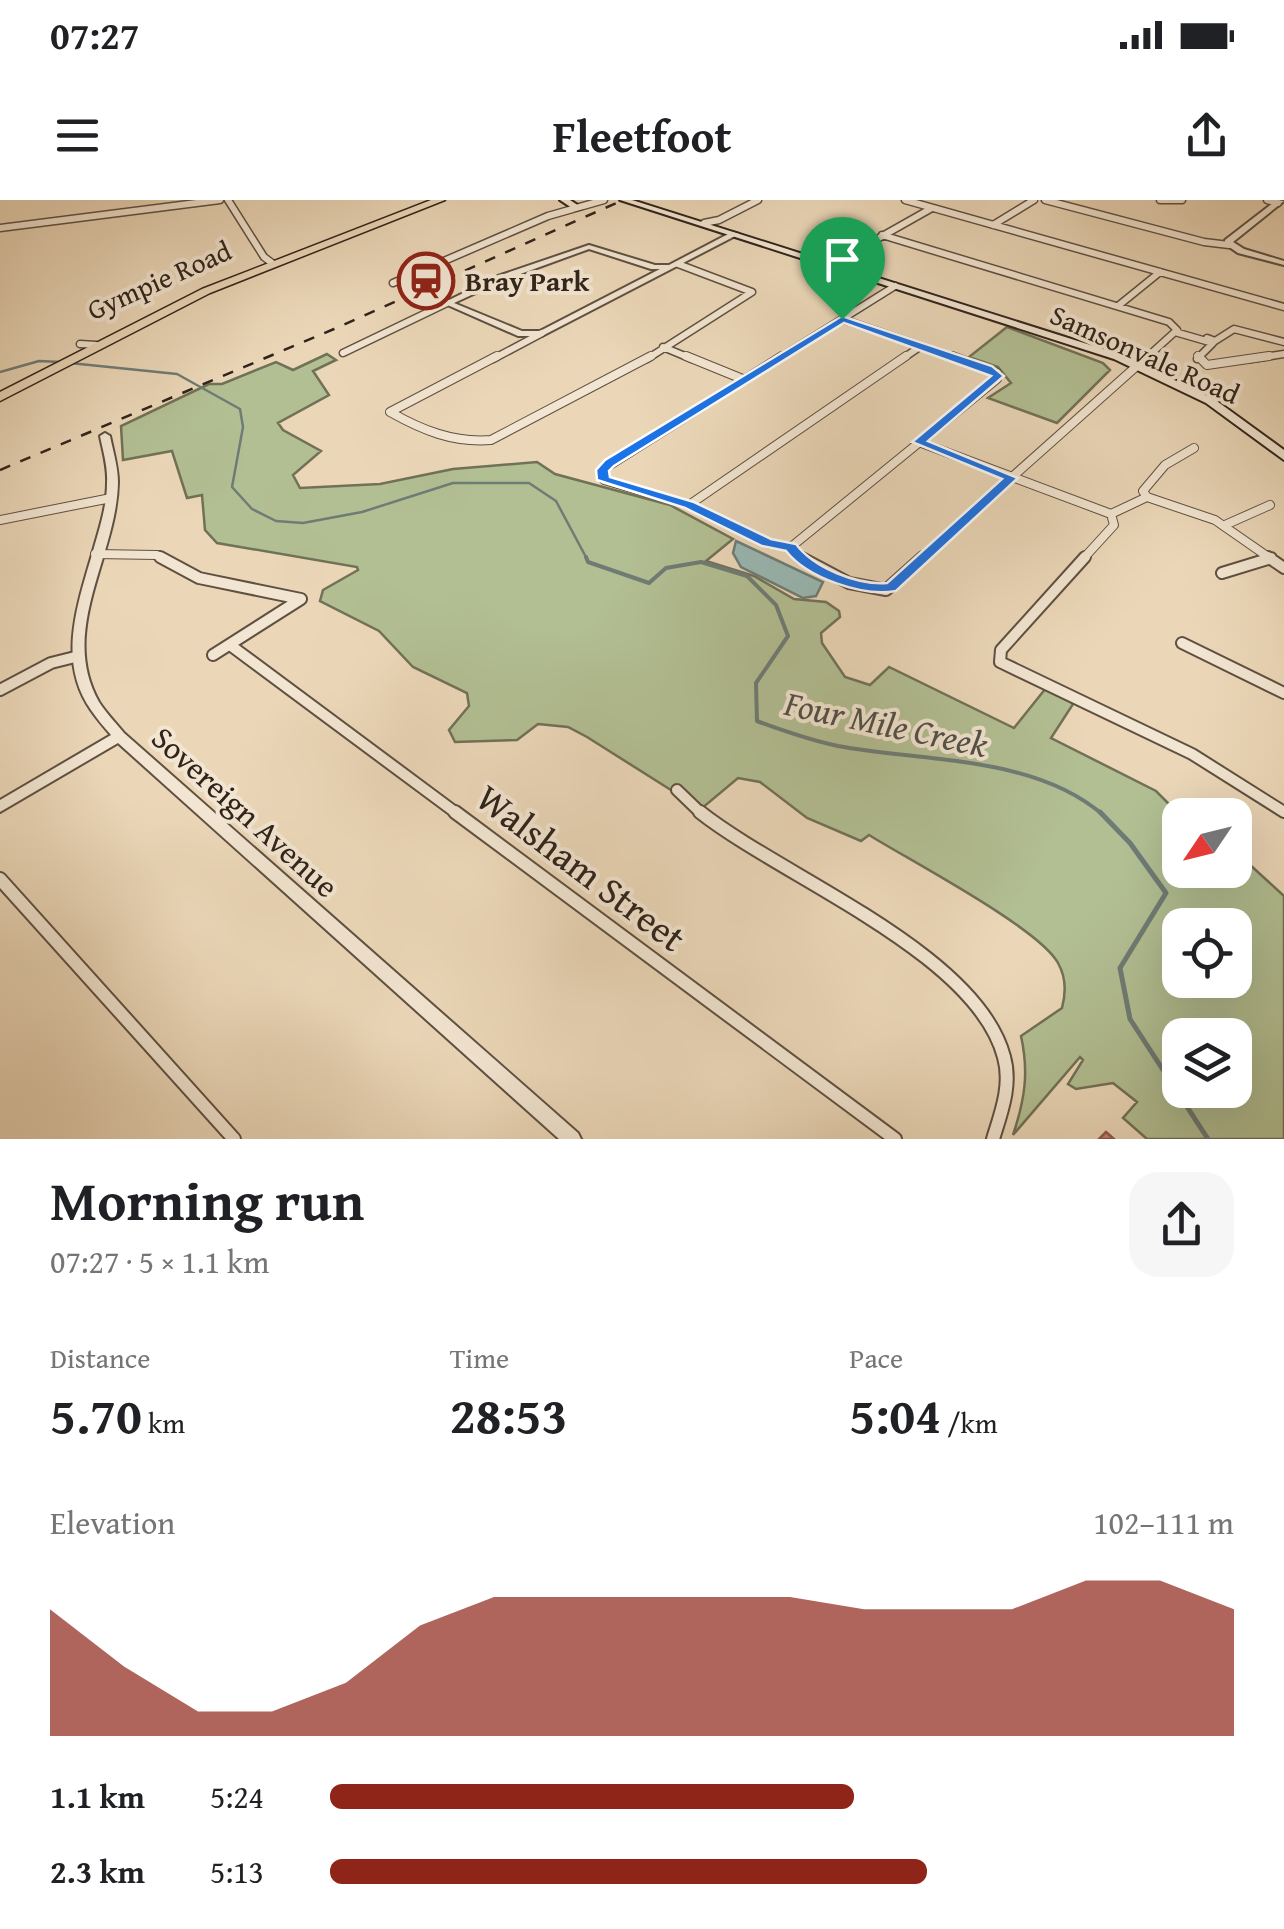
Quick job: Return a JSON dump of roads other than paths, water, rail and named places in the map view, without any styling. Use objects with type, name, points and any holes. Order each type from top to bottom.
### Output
[{"type":"highway","name":"Gympie Road","points":[[0,397],[56,361],[168,301],[427,200]]},
{"type":"highway","name":"Gympie Road","points":[[78,350],[96,346],[270,262],[440,200]]},
{"type":"highway","name":"Gympie Road","points":[[0,386],[56,361]]},
{"type":"main road","points":[[564,200],[578,208]]},
{"type":"main road","name":"Samsonvale Road","points":[[628,200],[1022,326],[1134,367],[1247,428],[1284,456]]},
{"type":"street","points":[[0,228],[224,200],[270,262]]},
{"type":"street","points":[[392,283],[548,216],[604,200]]},
{"type":"street","points":[[712,224],[758,200]]},
{"type":"street","points":[[905,200],[1284,307]]},
{"type":"street","points":[[993,225],[1034,200]]},
{"type":"street","points":[[1045,200],[1204,242],[1229,245],[1284,264]]},
{"type":"street","points":[[1160,200],[1182,200]]},
{"type":"street","points":[[1267,200],[1279,201]]},
{"type":"street","points":[[1229,245],[1230,238],[1279,201]]},
{"type":"street","points":[[831,265],[932,208]]},
{"type":"street","points":[[675,266],[752,292],[515,432],[492,440],[444,438],[390,412],[520,339],[542,333],[656,271],[675,266],[735,234]]},
{"type":"street","points":[[882,235],[1174,324],[1176,331]]},
{"type":"street","points":[[342,353],[501,278],[589,247],[656,271]]},
{"type":"street","points":[[1118,306],[1160,272]]},
{"type":"street","points":[[895,286],[610,463],[602,470],[604,480],[690,505],[767,543],[791,547],[800,559],[864,589],[880,591],[891,588],[1176,331]]},
{"type":"street","points":[[447,303],[520,339]]},
{"type":"street","points":[[791,547],[998,376],[988,368],[842,319]]},
{"type":"street","points":[[1176,331],[1215,341],[1234,329],[1284,342]]},
{"type":"street","points":[[1176,331],[1213,342],[1196,358],[1207,366],[1284,354]]},
{"type":"street","points":[[690,505],[921,346]]},
{"type":"street","points":[[663,347],[745,380]]},
{"type":"street","name":"Sovereign Avenue","points":[[105,436],[112,483],[110,498],[80,615],[79,656],[96,709],[119,736],[572,1139]]},
{"type":"street","points":[[919,442],[1111,514],[1147,497],[1160,499],[1225,526],[1284,568]]},
{"type":"street","points":[[1147,497],[1143,491],[1148,482],[1174,456],[1194,448]]},
{"type":"street","points":[[0,520],[110,498]]},
{"type":"street","points":[[1225,526],[1270,505]]},
{"type":"street","points":[[1111,514],[1114,525],[1001,650],[1000,662],[1180,748],[1284,812]]},
{"type":"street","points":[[95,554],[157,554],[199,578],[302,600],[213,654]]},
{"type":"street","points":[[1222,573],[1271,558]]},
{"type":"street","points":[[1182,643],[1284,693]]},
{"type":"street","name":"Walsham Street","points":[[230,645],[895,1139]]},
{"type":"street","points":[[0,690],[51,663],[79,656]]},
{"type":"street","points":[[0,807],[119,736]]},
{"type":"street","points":[[677,790],[704,815],[934,964],[980,1005],[1008,1062],[1002,1118],[992,1139]]},
{"type":"street","points":[[0,880],[234,1139]]},
{"type":"water","points":[[736,541],[823,582],[816,596],[803,598],[741,567],[733,553]]},
{"type":"waterway","name":"Four Mile Creek","points":[[0,372],[39,361],[61,362]]},
{"type":"waterway","name":"Four Mile Creek","points":[[70,363],[177,374],[240,409],[243,427],[232,487],[252,509],[276,521],[303,523],[362,512],[453,483],[529,483],[556,501],[586,558]]},
{"type":"waterway","name":"Four Mile Creek","points":[[586,558],[588,562],[649,583],[666,568],[701,562],[747,576],[776,605],[788,636],[756,683],[757,721],[838,746],[1011,771],[1075,795],[1103,815]]},
{"type":"waterway","name":"Four Mile Creek","points":[[1103,815],[1130,843],[1166,893],[1120,968],[1130,1019],[1208,1139]]},
{"type":"railway","points":[[0,470],[334,329],[623,200]]},
{"type":"place","name":"Bray Park","points":[[426,281]]}]
